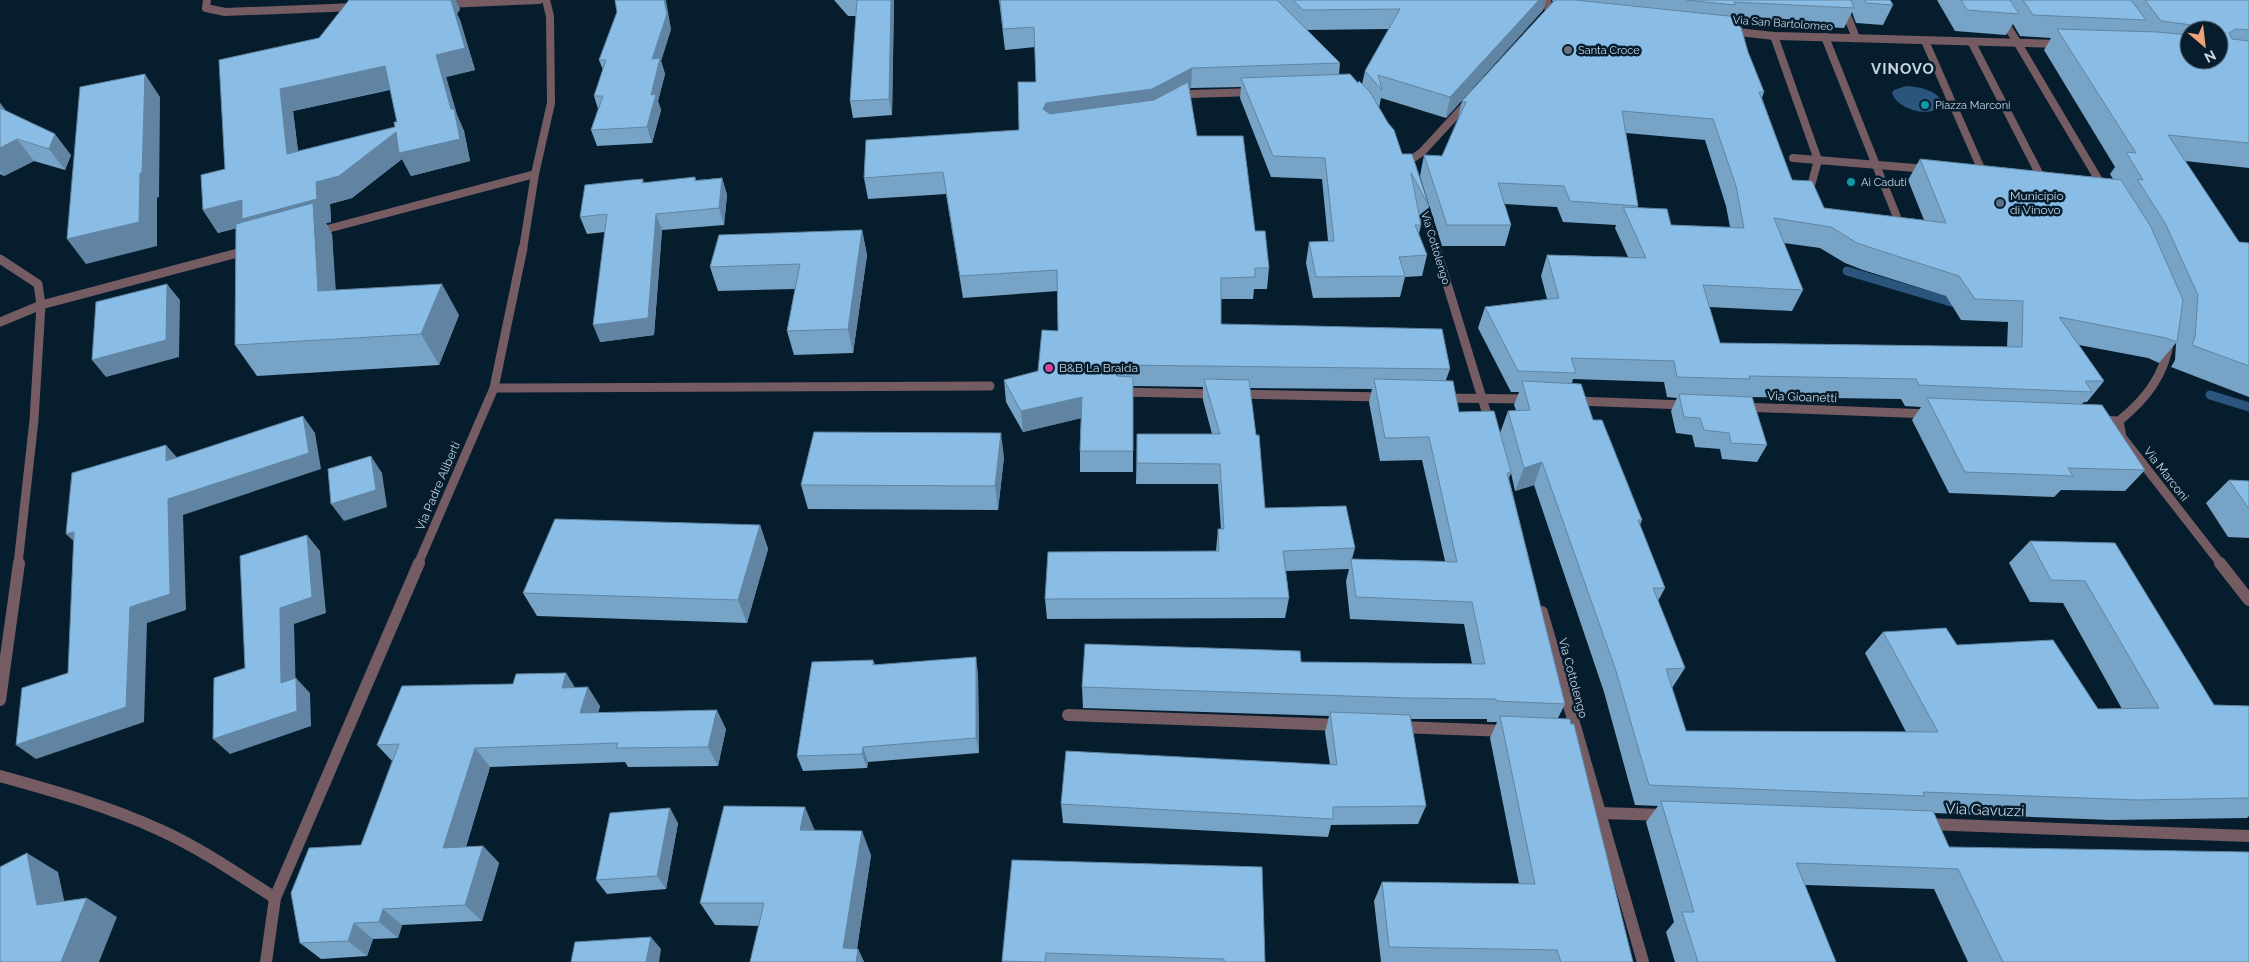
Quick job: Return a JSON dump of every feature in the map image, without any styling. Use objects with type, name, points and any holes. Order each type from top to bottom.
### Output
[{"type":"street","points":[[207,0],[206,8],[226,12],[363,7]]},
{"type":"street","points":[[441,4],[539,0]]},
{"type":"street","name":"Via Padre Aliberti","points":[[266,962],[275,898],[494,388],[520,265],[535,174],[551,103],[550,16],[546,0]]},
{"type":"street","points":[[1547,0],[1549,12]]},
{"type":"street","points":[[1841,0],[1856,38]]},
{"type":"street","points":[[1991,0],[2110,198]]},
{"type":"street","points":[[1549,12],[1558,13]]},
{"type":"street","points":[[1536,26],[1549,12]]},
{"type":"street","name":"Via San Bartolomeo","points":[[1724,30],[1774,36],[2070,45]]},
{"type":"street","points":[[1774,36],[1818,160],[1808,192],[1812,200]]},
{"type":"street","points":[[1825,37],[1903,227],[1893,227]]},
{"type":"street","points":[[1925,41],[1982,173]]},
{"type":"street","points":[[1972,42],[2041,177]]},
{"type":"street","points":[[1168,106],[1191,94],[1267,91]]},
{"type":"street","points":[[1408,162],[1422,152],[1474,95]]},
{"type":"street","points":[[1793,158],[1934,169]]},
{"type":"street","points":[[1973,172],[1992,173]]},
{"type":"street","points":[[311,234],[535,174]]},
{"type":"street","points":[[2032,176],[2051,178]]},
{"type":"street","points":[[2090,181],[2100,182]]},
{"type":"street","name":"Via Cottolengo","points":[[1417,189],[1483,398],[1494,439]]},
{"type":"street","points":[[0,322],[41,305],[263,246]]},
{"type":"street","points":[[0,259],[38,284],[41,305],[33,429],[14,604],[0,700]]},
{"type":"street","points":[[2090,420],[2119,421],[2155,387],[2168,359],[2171,331]]},
{"type":"street","points":[[494,388],[990,386]]},
{"type":"street","points":[[1122,392],[1395,397]]},
{"type":"street","points":[[1434,398],[1538,400]]},
{"type":"street","points":[[1568,401],[1696,405]]},
{"type":"street","name":"Via Gioanetti","points":[[1735,407],[1942,414]]},
{"type":"street","name":"Via Marconi","points":[[2119,421],[2122,437],[2249,600]]},
{"type":"street","name":"Via Cottolengo","points":[[1539,600],[1571,733],[1601,812],[1635,939],[1644,962]]},
{"type":"street","points":[[1068,716],[1357,726]]},
{"type":"street","points":[[1386,726],[1516,731]]},
{"type":"street","points":[[0,776],[44,788],[142,822],[216,859],[275,898]]},
{"type":"street","points":[[1601,812],[1680,815]]},
{"type":"street","name":"Via Gavuzzi","points":[[1910,824],[2249,836]]},
{"type":"water","points":[[1906,86],[1934,93],[1938,96],[1942,106],[1936,110],[1922,112],[1907,108],[1895,99],[1892,93],[1894,90]]},
{"type":"building","points":[[349,0],[451,0],[465,48],[436,55],[451,109],[454,109],[460,139],[399,153],[396,132],[339,176],[316,182],[317,199],[242,219],[242,200],[203,210],[201,175],[225,169],[219,60],[319,38]],"holes":[[[385,66],[397,122],[394,122],[395,127],[287,154],[280,89]]]},
{"type":"building","points":[[615,0],[664,0],[667,14],[652,59],[660,58],[651,95],[656,94],[647,127],[591,130],[603,96],[594,96],[606,60],[599,60],[617,12]]},
{"type":"building","points":[[857,0],[891,0],[889,99],[850,101]]},
{"type":"building","points":[[1000,0],[1277,0],[1340,63],[1192,68],[1152,89],[1046,103],[1043,109],[1050,114],[1154,100],[1188,82],[1197,136],[1243,136],[1255,231],[1265,231],[1269,268],[1255,268],[1255,277],[1221,278],[1221,324],[1442,329],[1450,369],[1118,365],[1114,370],[1117,376],[1133,377],[1133,451],[1080,451],[1082,397],[1021,411],[1004,380],[1038,371],[1042,330],[1058,331],[1057,270],[960,276],[943,172],[864,178],[866,140],[1019,130],[1018,82],[1036,82],[1034,27],[1003,29]]},
{"type":"building","points":[[1293,0],[1539,0],[1450,97],[1378,75],[1382,90],[1365,71],[1400,9],[1303,10]]},
{"type":"building","points":[[1555,0],[1575,0],[1738,17],[1748,52],[1764,92],[1759,92],[1792,180],[1812,181],[1824,208],[1946,223],[1920,159],[2121,180],[2151,227],[2183,300],[2177,342],[2166,338],[2059,317],[2104,381],[2085,381],[2092,392],[1919,385],[1916,379],[1749,376],[1750,379],[1677,377],[1674,361],[1571,358],[1576,373],[1518,371],[1485,307],[1559,298],[1547,255],[1646,258],[1623,207],[1667,209],[1671,225],[1744,228],[1736,186],[1713,119],[1622,111],[1638,206],[1570,201],[1564,186],[1498,183],[1511,225],[1447,225],[1424,155],[1442,156],[1466,102],[1462,101]],"holes":[[[1774,218],[1831,227],[1857,243],[1959,276],[1975,299],[2023,301],[2022,347],[1720,343],[1703,285],[1803,290]]]},
{"type":"building","points":[[1686,0],[1851,0],[1854,8],[1734,2],[1735,5]]},
{"type":"building","points":[[1865,0],[1890,0],[1893,5],[1866,3]]},
{"type":"building","points":[[1961,0],[2010,0],[2019,14],[1967,10]]},
{"type":"building","points":[[2023,0],[2131,0],[2146,20],[2033,15]]},
{"type":"building","points":[[2145,0],[2249,0],[2249,30],[2235,29],[2229,33],[2229,20],[2179,20],[2179,23],[2161,21]]},
{"type":"building","points":[[2057,29],[2179,34],[2179,70],[2229,70],[2229,33],[2232,39],[2249,41],[2249,143],[2168,135],[2239,242],[2249,243],[2249,366],[2192,345],[2195,337],[2198,295],[2165,223],[2137,179],[2143,180],[2126,152],[2136,153]]},
{"type":"building","points":[[145,74],[139,222],[67,239],[80,87]]},
{"type":"building","points":[[1350,74],[1370,92],[1394,130],[1402,154],[1412,154],[1429,206],[1411,173],[1421,225],[1415,225],[1427,255],[1399,257],[1405,276],[1316,277],[1309,242],[1334,241],[1325,158],[1273,156],[1241,78]]},
{"type":"building","points":[[0,108],[55,134],[49,149],[17,139],[0,148]]},
{"type":"building","points":[[695,177],[695,181],[722,178],[719,208],[656,214],[648,318],[593,325],[607,214],[580,217],[585,185],[643,179],[642,183]]},
{"type":"building","points":[[313,203],[318,291],[442,284],[421,334],[235,345],[236,224]]},
{"type":"building","points":[[862,230],[848,329],[787,331],[800,264],[710,267],[719,235]]},
{"type":"building","points":[[167,284],[166,340],[92,360],[96,302]]},
{"type":"building","points":[[1204,379],[1249,380],[1256,435],[1259,435],[1265,508],[1346,506],[1355,548],[1283,551],[1289,598],[1045,599],[1048,552],[1219,551],[1218,529],[1224,529],[1220,464],[1137,463],[1137,434],[1220,434]]},
{"type":"building","points":[[1374,379],[1453,381],[1459,412],[1494,411],[1511,472],[1507,473],[1565,704],[1496,701],[1496,699],[1407,698],[1082,687],[1085,644],[1300,651],[1301,662],[1485,664],[1472,602],[1356,597],[1351,559],[1457,562],[1429,437],[1385,438]]},
{"type":"building","points":[[1522,381],[1581,384],[1593,420],[1602,420],[1642,520],[1638,520],[1665,588],[1653,588],[1685,668],[1666,669],[1686,731],[1938,732],[1883,632],[1946,628],[1957,645],[2053,640],[2098,709],[2159,708],[2085,581],[2051,580],[2030,541],[2115,543],[2214,705],[2249,706],[2249,798],[2137,800],[1923,792],[1925,796],[1649,785],[1616,671],[1542,462],[1524,468],[1508,411],[1530,410]]},
{"type":"building","points":[[1679,394],[1752,397],[1767,445],[1731,443],[1729,433],[1704,430],[1700,418],[1684,417]]},
{"type":"building","points":[[1927,398],[2102,405],[2145,470],[2068,468],[2073,476],[1965,472]]},
{"type":"building","points":[[303,416],[309,453],[168,499],[170,594],[130,607],[126,707],[16,745],[22,688],[68,673],[74,532],[66,534],[72,473],[166,445],[166,461]]},
{"type":"building","points":[[814,432],[1001,433],[995,486],[801,485]]},
{"type":"building","points":[[371,456],[376,490],[331,504],[328,469]]},
{"type":"building","points":[[2229,480],[2249,481],[2249,509]]},
{"type":"building","points":[[555,519],[760,525],[738,600],[523,593]]},
{"type":"building","points":[[307,535],[312,597],[280,608],[281,683],[296,678],[297,711],[213,739],[214,678],[245,668],[240,556]]},
{"type":"building","points":[[976,657],[976,738],[863,747],[862,754],[797,756],[812,662],[873,660],[873,665]]},
{"type":"building","points":[[566,673],[562,688],[588,687],[580,713],[717,710],[708,747],[616,748],[618,743],[475,748],[443,848],[483,846],[465,905],[383,909],[379,922],[354,923],[348,941],[300,943],[291,893],[309,848],[361,845],[399,744],[377,745],[402,686],[513,684],[516,674]]},
{"type":"building","points":[[1330,712],[1410,715],[1426,806],[1333,807],[1333,819],[1061,804],[1066,751],[1337,765]]},
{"type":"building","points":[[1500,716],[1570,719],[1571,724],[1574,724],[1633,962],[1561,962],[1557,950],[1389,947],[1382,882],[1535,884]]},
{"type":"building","points":[[1661,801],[1933,811],[1949,847],[2249,852],[2249,962],[2003,962],[1958,869],[1796,863],[1836,962],[1698,962],[1682,912],[1694,912]]},
{"type":"building","points":[[724,806],[805,807],[800,830],[862,831],[843,948],[858,949],[856,962],[750,962],[764,903],[700,903]]},
{"type":"building","points":[[670,808],[657,876],[596,880],[610,813]]},
{"type":"building","points":[[27,853],[37,905],[87,898],[61,962],[0,962],[0,867]]},
{"type":"building","points":[[1012,860],[1262,867],[1265,962],[1224,962],[1224,959],[1046,953],[1045,962],[1002,961]]},
{"type":"building","points":[[651,937],[646,962],[571,962],[575,942]]},
{"type":"waterway","points":[[1847,271],[1951,302]]},
{"type":"waterway","points":[[2210,395],[2249,407]]},
{"type":"place","name":"Santa Croce","points":[[1568,50]]},
{"type":"place","name":"Piazza Marconi","points":[[1925,105]]},
{"type":"place","name":"Ai Caduti","points":[[1851,182]]},
{"type":"place","name":"Municipio di Vinovo","points":[[2000,203]]},
{"type":"place","name":"B&B La Braida","points":[[1049,368]]},
{"type":"district","name":"VINOVO","points":[[1903,69]]}]
